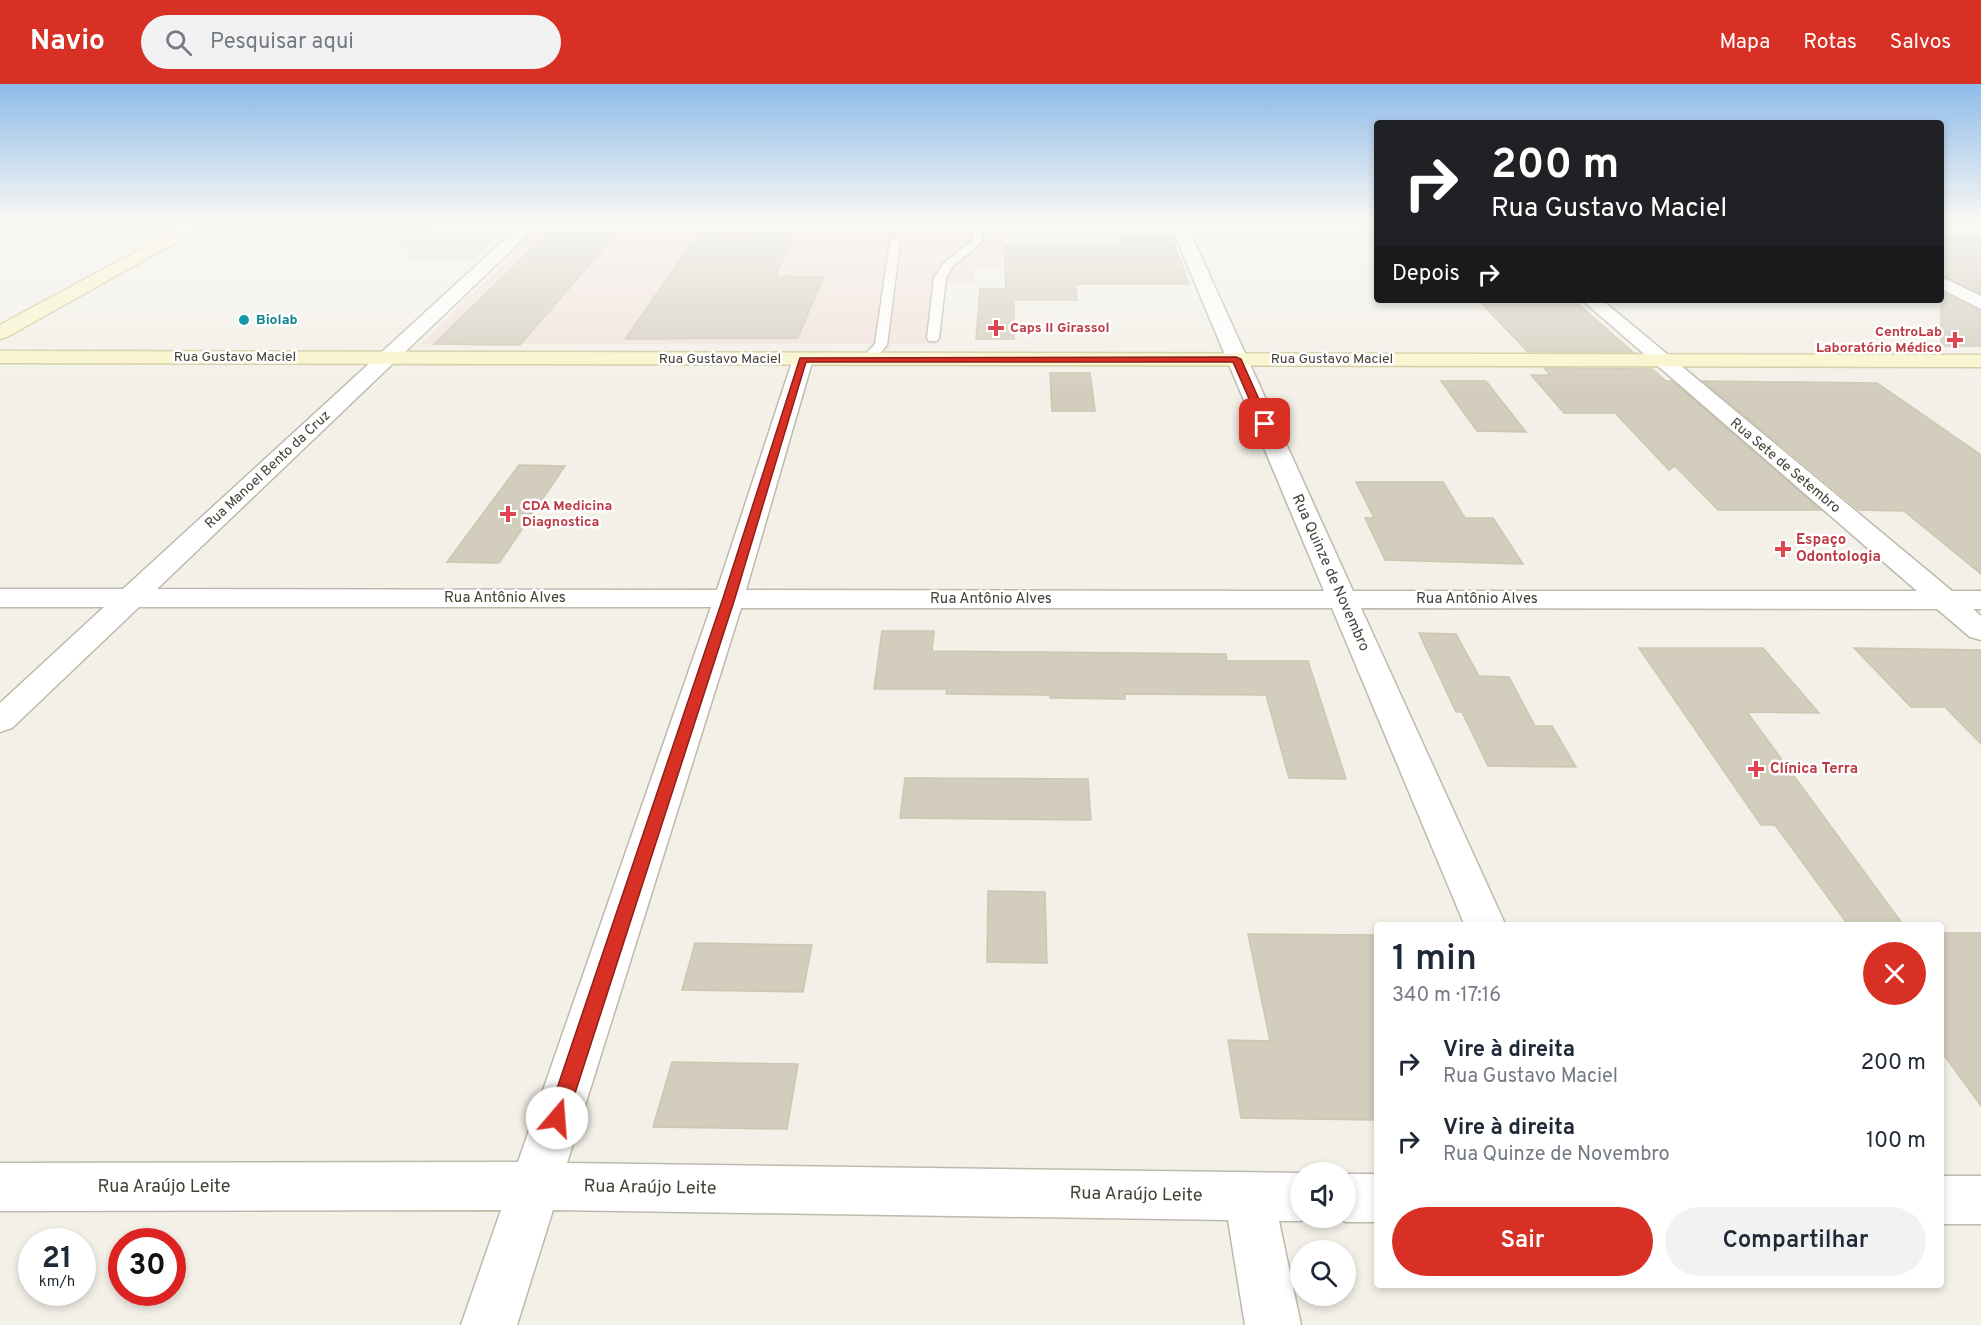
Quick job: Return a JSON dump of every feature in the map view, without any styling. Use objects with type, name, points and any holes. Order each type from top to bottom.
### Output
[{"type":"street","points":[[0,318],[82,277]]},
{"type":"street","points":[[0,333],[96,277]]},
{"type":"street","name":"Rua Manoel Bento da Cruz","points":[[0,721],[476,277]]},
{"type":"street","name":"Rua Quinze de Novembro","points":[[1200,277],[1484,922]]},
{"type":"street","points":[[1944,284],[1981,303]]},
{"type":"street","name":"Rua Sete de Setembro","points":[[1594,303],[1981,631]]},
{"type":"street","name":"Rua Gustavo Maciel","points":[[0,357],[1981,361]]},
{"type":"street","points":[[489,1325],[729,598],[803,359]]},
{"type":"street","name":"Rua Antônio Alves","points":[[0,598],[1981,600]]},
{"type":"street","name":"Rua Araújo Leite","points":[[0,1187],[534,1186],[1290,1197]]},
{"type":"street","points":[[1250,1197],[1273,1325]]},
{"type":"street","points":[[1356,1198],[1374,1198]]},
{"type":"street","points":[[1944,1200],[1981,1200]]},
{"type":"lane","points":[[868,359],[880,345],[890,277]]},
{"type":"lane","points":[[933,338],[941,277]]},
{"type":"shaded area","points":[[490,277],[974,277],[974,283],[944,283],[938,344],[420,344]]},
{"type":"building","points":[[503,277],[579,277],[520,345],[434,344]]},
{"type":"building","points":[[668,277],[823,277],[798,338],[625,339]]},
{"type":"building","points":[[1005,277],[1186,277],[1189,284],[1075,284],[1077,300],[1014,300],[1014,339],[976,339],[980,289],[1006,289]]},
{"type":"building","points":[[1945,277],[1981,277],[1981,294]]},
{"type":"building","points":[[1944,293],[1981,311],[1981,346],[1941,346],[1941,303],[1944,303]]},
{"type":"building","points":[[1482,304],[1578,304],[1633,352],[1528,352]]},
{"type":"building","points":[[1544,368],[1652,369],[1666,381],[1672,381],[1821,510],[1718,510],[1675,466],[1669,470],[1615,413],[1564,413],[1531,375],[1550,375]]},
{"type":"building","points":[[1050,373],[1090,373],[1095,411],[1052,411]]},
{"type":"building","points":[[1441,381],[1486,381],[1526,432],[1477,431]]},
{"type":"building","points":[[1703,381],[1877,383],[1981,455],[1981,574],[1904,511],[1859,510]]},
{"type":"building","name":"CDA Medicina Diagnostica","points":[[519,465],[565,466],[499,563],[447,562]]},
{"type":"building","points":[[1356,482],[1443,482],[1465,518],[1493,518],[1523,564],[1385,560],[1365,518],[1374,518]]},
{"type":"building","points":[[882,631],[934,631],[932,651],[1226,654],[1227,661],[1308,661],[1346,779],[1289,778],[1266,695],[1125,694],[1125,699],[1050,698],[1050,695],[946,694],[947,689],[874,689]]},
{"type":"building","points":[[1419,633],[1456,634],[1479,676],[1509,677],[1535,726],[1552,726],[1576,767],[1488,766],[1462,712],[1456,712]]},
{"type":"building","name":"Clínica Terra","points":[[1639,648],[1763,648],[1819,713],[1747,712],[1901,922],[1846,922],[1775,825],[1761,825]]},
{"type":"building","points":[[1854,648],[1981,650],[1981,744],[1945,707],[1911,707]]},
{"type":"building","points":[[905,778],[1088,779],[1091,820],[900,818]]},
{"type":"building","points":[[988,891],[1045,892],[1047,963],[987,962]]},
{"type":"building","points":[[1944,933],[1981,933],[1981,1106],[1944,1055]]},
{"type":"building","points":[[1248,934],[1374,935],[1374,1120],[1241,1118],[1228,1040],[1270,1041]]},
{"type":"building","points":[[695,943],[812,945],[803,992],[682,990]]},
{"type":"building","points":[[672,1062],[798,1064],[787,1129],[653,1127]]},
{"type":"place","name":"Biolab","points":[[244,320]]},
{"type":"place","name":"Caps II Girassol","points":[[996,328]]},
{"type":"place","name":"CentroLab Laboratório Médico","points":[[1955,340]]},
{"type":"place","name":"CDA Medicina Diagnostica","points":[[508,514]]},
{"type":"place","name":"Espaço Odontologia","points":[[1783,549]]},
{"type":"place","name":"Clínica Terra","points":[[1756,769]]},
{"type":"route","points":[[557,1118],[729,598],[803,359],[1236,359],[1265,424]]}]
